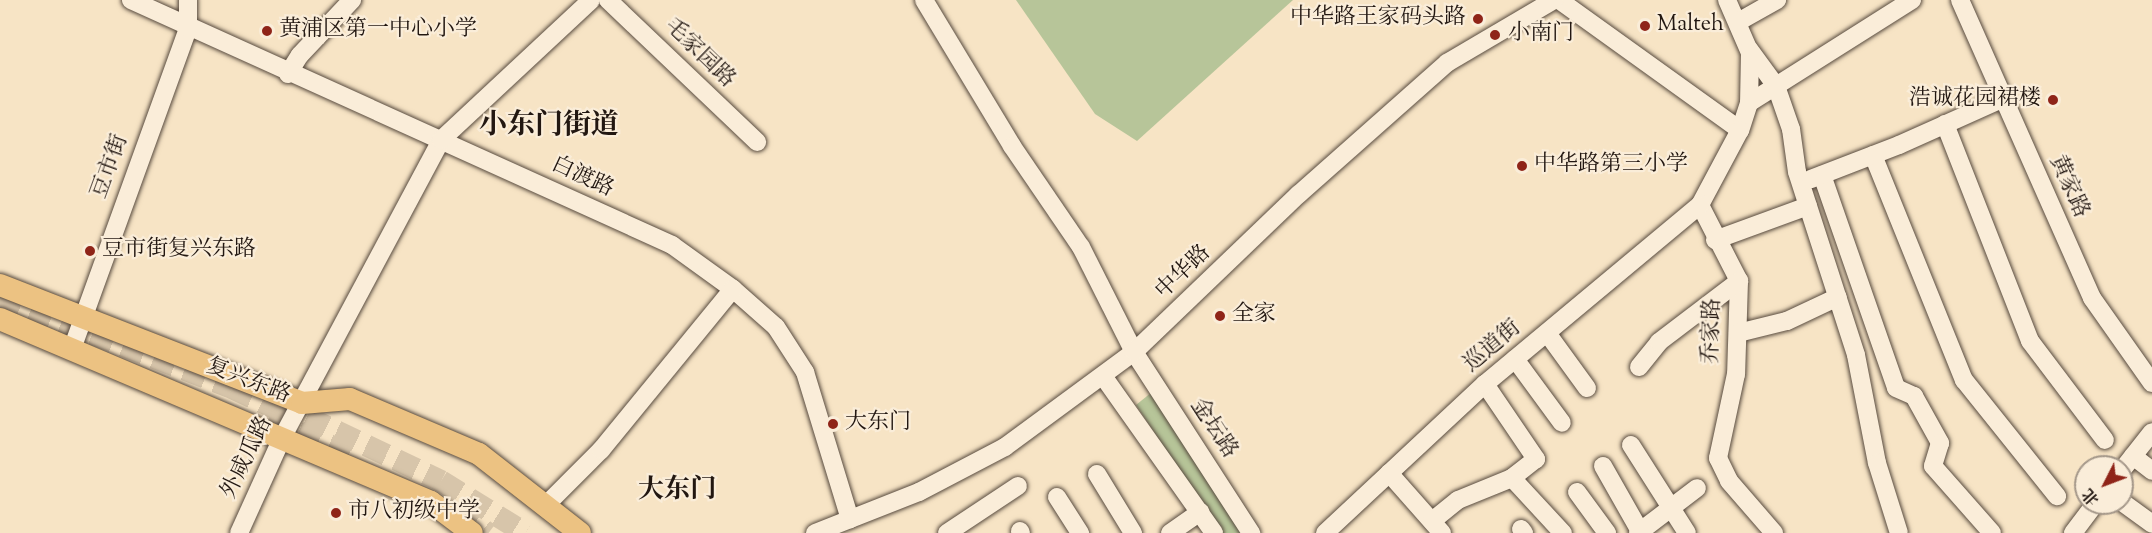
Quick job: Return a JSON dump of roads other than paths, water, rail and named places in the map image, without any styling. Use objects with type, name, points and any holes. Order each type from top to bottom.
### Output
[{"type":"main road","name":"复兴东路","points":[[0,285],[302,404],[350,399],[479,454],[580,533]]},
{"type":"main road","name":"复兴东路","points":[[0,319],[431,502],[472,533]]},
{"type":"street","name":"白渡路","points":[[131,0],[288,74],[441,140],[672,245],[733,289],[776,327],[805,372],[850,519]]},
{"type":"street","name":"豆市街","points":[[72,349],[188,28],[188,0]]},
{"type":"street","points":[[288,74],[300,55],[352,0]]},
{"type":"street","name":"外咸瓜路","points":[[239,533],[282,438],[441,140],[591,0]]},
{"type":"street","name":"毛家园路","points":[[608,0],[757,142]]},
{"type":"street","name":"金坛路","points":[[924,0],[965,71],[1081,247],[1134,352],[1251,533]]},
{"type":"street","name":"中华路","points":[[821,532],[919,492],[1005,447],[1103,376],[1134,352],[1299,194],[1438,71],[1487,37],[1554,0]]},
{"type":"street","points":[[1559,0],[1740,130]]},
{"type":"street","points":[[1727,0],[1748,47],[1776,86],[1791,129],[1801,183],[1856,356],[1877,463],[1899,533]]},
{"type":"street","points":[[1738,22],[1777,0]]},
{"type":"street","points":[[1749,103],[1912,0]]},
{"type":"street","name":"黄家路","points":[[1960,0],[2092,298],[2152,383]]},
{"type":"street","points":[[1700,205],[1740,130],[1749,103],[1748,47]]},
{"type":"street","points":[[1801,183],[1873,155],[2002,99]]},
{"type":"street","points":[[1945,124],[2030,341],[2104,440]]},
{"type":"street","points":[[1873,155],[1964,380],[2057,496]]},
{"type":"street","points":[[1822,175],[1896,387],[1914,396],[1940,443],[1933,466],[1992,533]]},
{"type":"street","name":"乔家路","points":[[1700,205],[1715,240],[1739,281],[1736,374],[1718,458],[1729,481],[1774,533]]},
{"type":"street","name":"巡道街","points":[[1325,533],[1485,384],[1700,205]]},
{"type":"street","points":[[1715,240],[1808,206]]},
{"type":"street","points":[[1639,367],[1659,342],[1739,281]]},
{"type":"street","points":[[546,505],[597,455],[733,289]]},
{"type":"street","points":[[1738,333],[1787,321],[1838,297]]},
{"type":"street","points":[[1547,333],[1587,387]]},
{"type":"street","points":[[1515,359],[1562,423]]},
{"type":"street","points":[[1103,376],[1214,533]]},
{"type":"street","points":[[1389,473],[1437,527],[1458,500],[1512,478],[1536,459],[1485,384]]},
{"type":"street","points":[[2134,456],[2152,432]]},
{"type":"street","points":[[1631,445],[1669,510],[1687,533]]},
{"type":"street","points":[[1603,466],[1640,532],[1697,488]]},
{"type":"street","points":[[2134,466],[2152,471]]},
{"type":"street","points":[[1096,474],[1133,533]]},
{"type":"street","points":[[1512,478],[1563,533]]},
{"type":"street","points":[[947,533],[1018,486]]},
{"type":"street","points":[[1577,492],[1607,533]]},
{"type":"street","points":[[1057,497],[1080,533]]},
{"type":"street","points":[[2134,511],[2152,524]]},
{"type":"street","points":[[1170,533],[1200,512]]},
{"type":"street","points":[[2073,533],[2087,515]]},
{"type":"tunnel","points":[[0,298],[232,388],[289,415]]},
{"type":"tunnel","points":[[277,403],[441,481],[525,533]]},
{"type":"tunnel","points":[[268,420],[351,454]]},
{"type":"tunnel","points":[[457,510],[488,533]]},
{"type":"place","name":"中华路王家码头路","points":[[1478,19]]},
{"type":"place","name":"Malteh","points":[[1645,26]]},
{"type":"place","name":"黄浦区第一中心小学","points":[[267,31]]},
{"type":"place","name":"小南门","points":[[1495,35]]},
{"type":"place","name":"浩诚花园裙楼","points":[[2053,100]]},
{"type":"place","name":"中华路第三小学","points":[[1522,166]]},
{"type":"place","name":"豆市街复兴东路","points":[[90,251]]},
{"type":"place","name":"全家","points":[[1220,316]]},
{"type":"place","name":"大东门","points":[[833,424]]},
{"type":"place","name":"市八初级中学","points":[[336,513]]},
{"type":"district","name":"小东门街道","points":[[549,126]]},
{"type":"district","name":"大东门","points":[[677,491]]}]
